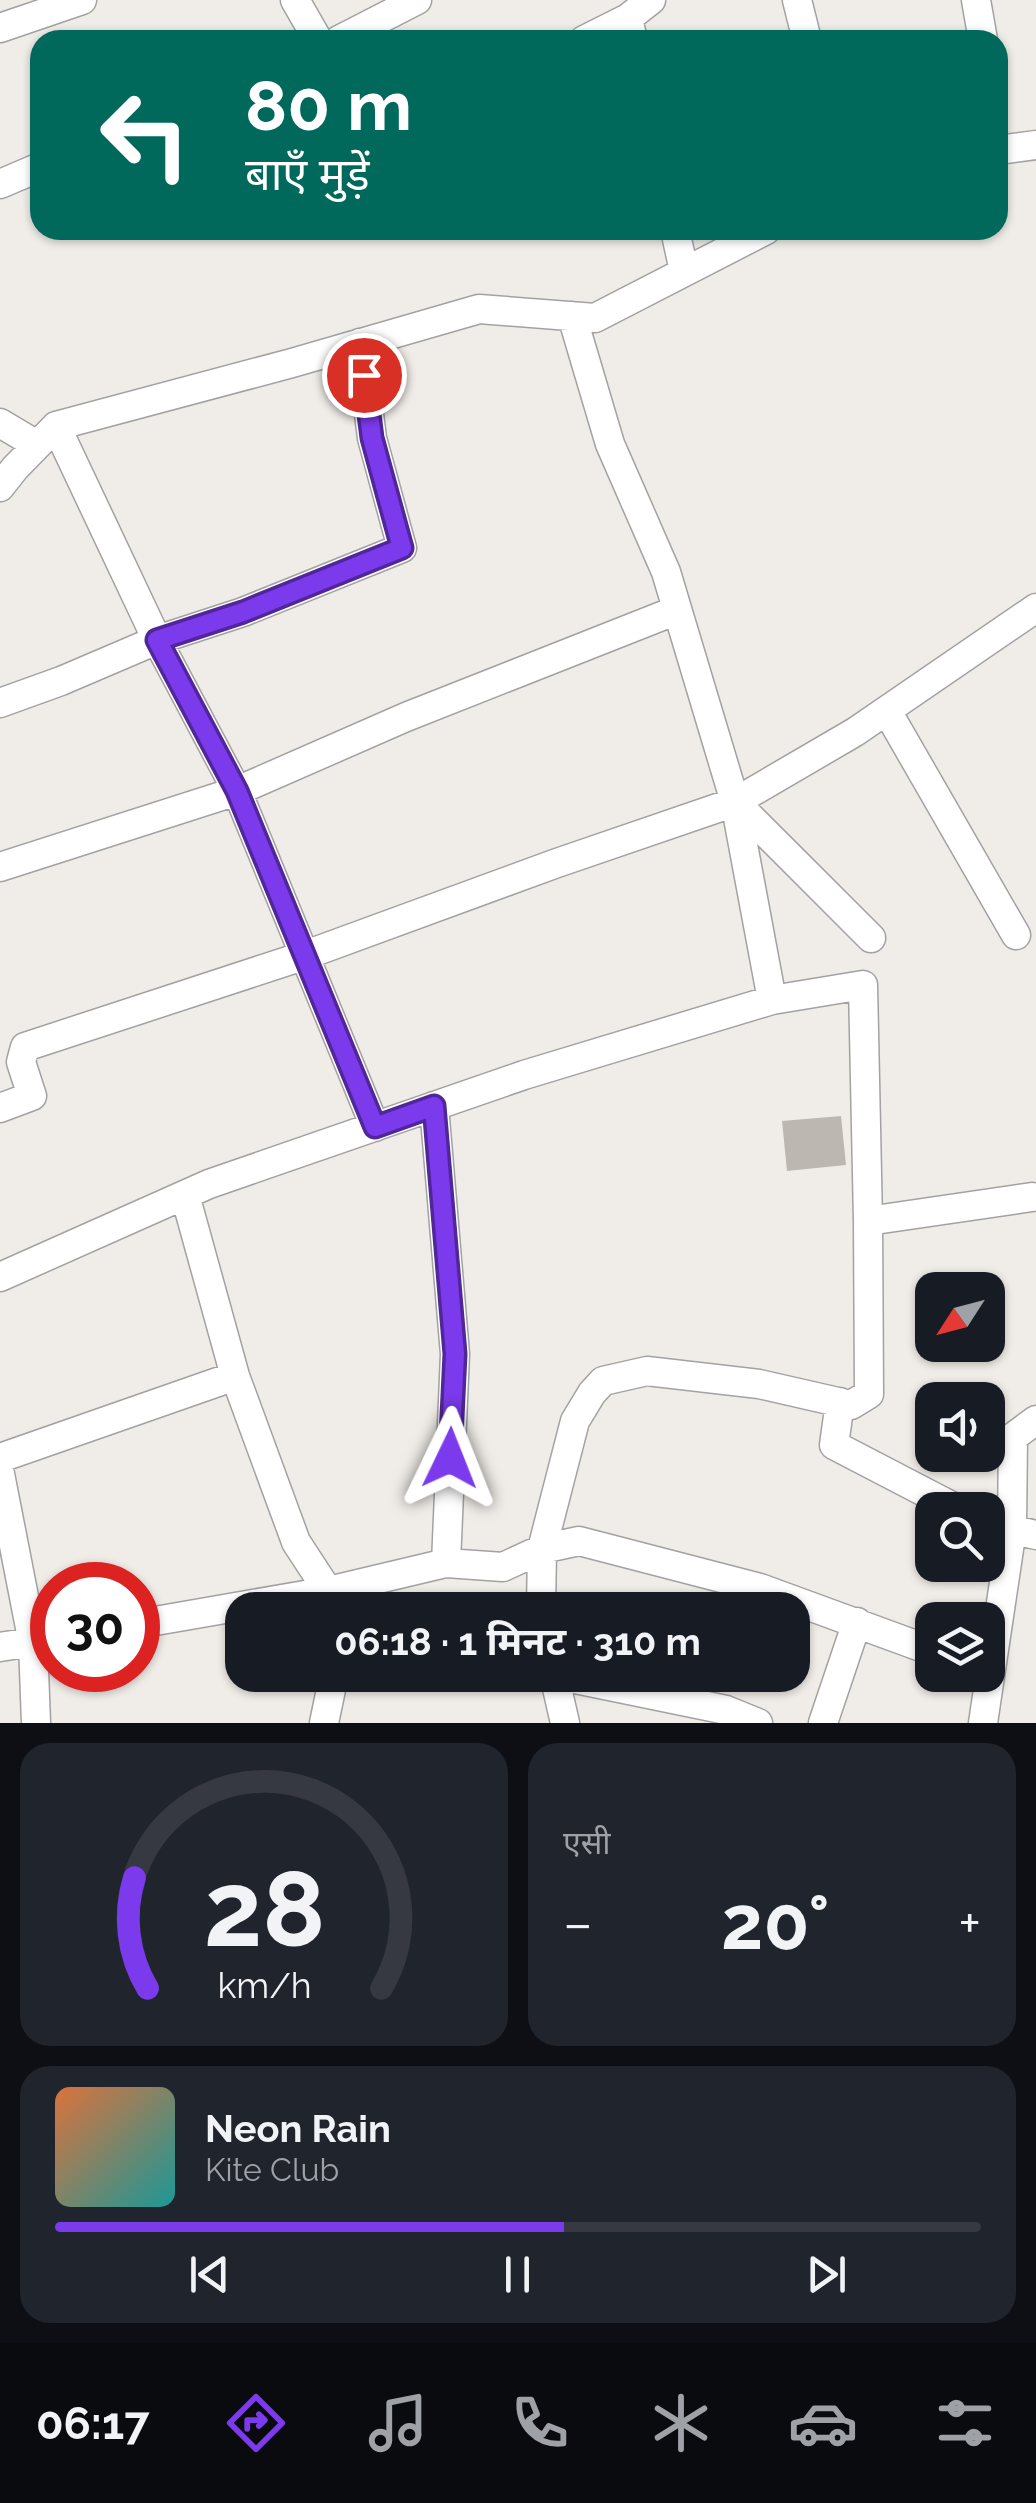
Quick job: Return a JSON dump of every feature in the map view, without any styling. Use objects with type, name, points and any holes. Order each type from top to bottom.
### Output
[{"type":"street","points":[[0,28],[82,0]]},
{"type":"street","points":[[295,0],[312,30]]},
{"type":"street","points":[[358,30],[417,0]]},
{"type":"street","points":[[631,29],[651,0]]},
{"type":"street","points":[[797,0],[804,30]]},
{"type":"street","points":[[976,0],[981,30]]},
{"type":"street","points":[[1008,144],[1036,145]]},
{"type":"street","points":[[0,184],[30,171]]},
{"type":"street","points":[[677,240],[684,271]]},
{"type":"street","points":[[0,423],[47,435],[478,308],[595,318],[746,240]]},
{"type":"street","points":[[572,316],[610,444],[666,572],[734,802],[772,1000]]},
{"type":"street","points":[[0,703],[402,548],[372,438],[360,343]]},
{"type":"street","points":[[0,488],[47,435]]},
{"type":"street","points":[[47,435],[237,791],[375,1127]]},
{"type":"street","points":[[0,1108],[32,1096],[21,1062],[25,1047],[303,956],[734,802],[855,732],[1036,608]]},
{"type":"street","points":[[0,867],[237,791],[406,717],[677,610]]},
{"type":"street","points":[[886,711],[1016,934]]},
{"type":"street","points":[[734,802],[871,938]]},
{"type":"street","points":[[0,1278],[208,1184],[524,1075],[772,1000],[863,985],[869,1394],[851,1405],[759,1384],[646,1371],[603,1382],[576,1421],[542,1549],[541,1592]]},
{"type":"street","points":[[434,1106],[455,1354],[446,1563]]},
{"type":"street","points":[[184,1195],[236,1376],[296,1542],[326,1592]]},
{"type":"street","points":[[868,1221],[1032,1197]]},
{"type":"street","points":[[0,1458],[236,1376]]},
{"type":"street","points":[[840,1402],[834,1445],[924,1492]]},
{"type":"street","points":[[1000,1602],[1012,1529],[1013,1437],[1036,1420]]},
{"type":"street","points":[[0,1474],[30,1591]]},
{"type":"street","points":[[358,1592],[446,1563],[502,1567],[542,1549],[579,1541],[760,1588],[915,1645]]},
{"type":"street","points":[[160,1621],[225,1614]]},
{"type":"street","points":[[822,1723],[856,1622]]},
{"type":"street","points":[[0,1648],[30,1643]]},
{"type":"street","points":[[36,1723],[39,1692]]},
{"type":"street","points":[[324,1723],[330,1692]]},
{"type":"street","points":[[559,1692],[565,1723]]},
{"type":"street","points":[[638,1692],[726,1710],[758,1723]]},
{"type":"street","points":[[982,1723],[986,1692]]},
{"type":"building","points":[[841,1116],[846,1165],[787,1171],[782,1121]]},
{"type":"route","points":[[364,375],[372,438],[402,548],[243,612],[157,640],[237,791],[375,1127],[434,1106],[455,1354],[450,1458]]}]
